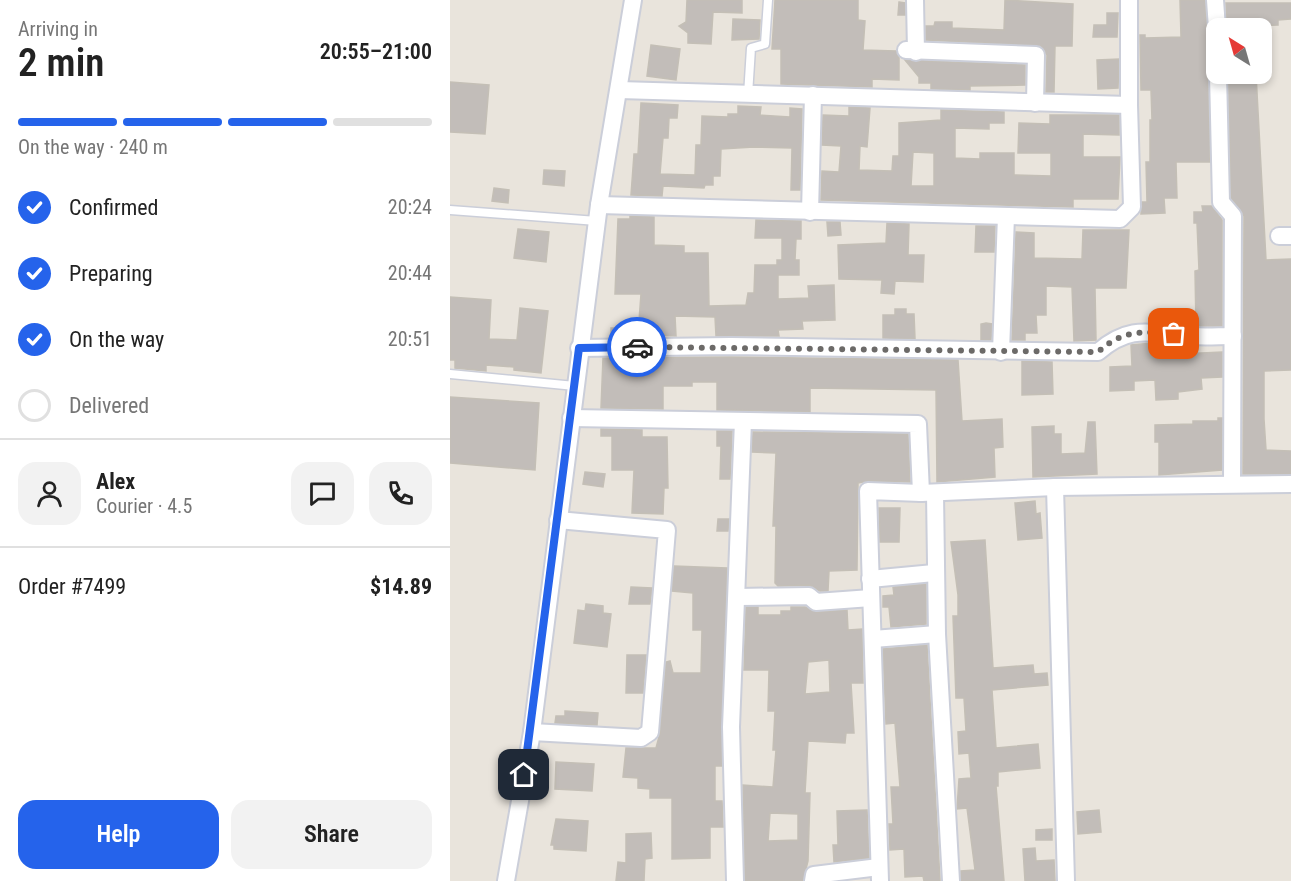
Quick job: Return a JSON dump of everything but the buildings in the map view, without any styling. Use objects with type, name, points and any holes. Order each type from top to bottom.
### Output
[{"type":"street","points":[[506,881],[532,732],[579,348],[598,213],[633,0]]},
{"type":"street","points":[[915,0],[911,51],[1036,55],[1035,103]]},
{"type":"street","points":[[598,213],[810,212],[1120,219],[1132,207],[1129,0]]},
{"type":"street","points":[[1215,0],[1216,18]]},
{"type":"street","points":[[1218,84],[1221,202],[1233,216],[1232,483]]},
{"type":"street","points":[[618,90],[1129,105]]},
{"type":"street","points":[[810,212],[813,95]]},
{"type":"street","points":[[1001,352],[1006,216]]},
{"type":"street","points":[[579,348],[731,346],[1098,352],[1111,341],[1141,331],[1191,336],[1233,336]]},
{"type":"street","points":[[571,418],[918,424],[928,493],[934,573],[951,881]]},
{"type":"street","points":[[735,881],[731,727],[743,421]]},
{"type":"street","points":[[813,881],[814,875],[879,874],[868,491],[928,493],[1054,487],[1291,484]]},
{"type":"street","points":[[1054,487],[1066,881]]},
{"type":"street","points":[[532,732],[641,738],[650,732],[667,530],[558,520]]},
{"type":"street","points":[[870,579],[934,573]]},
{"type":"street","points":[[737,597],[809,596],[816,602],[871,598]]},
{"type":"street","points":[[873,639],[937,634]]},
{"type":"lane","points":[[748,95],[751,48],[765,44],[768,0]]},
{"type":"lane","points":[[450,210],[598,213]]},
{"type":"lane","points":[[450,374],[575,386]]},
{"type":"way so far","points":[[637,347],[731,346],[1098,352],[1111,341],[1125,334],[1141,331],[1174,334]]},
{"type":"route","points":[[524,775],[532,732],[579,348],[637,347]]}]
